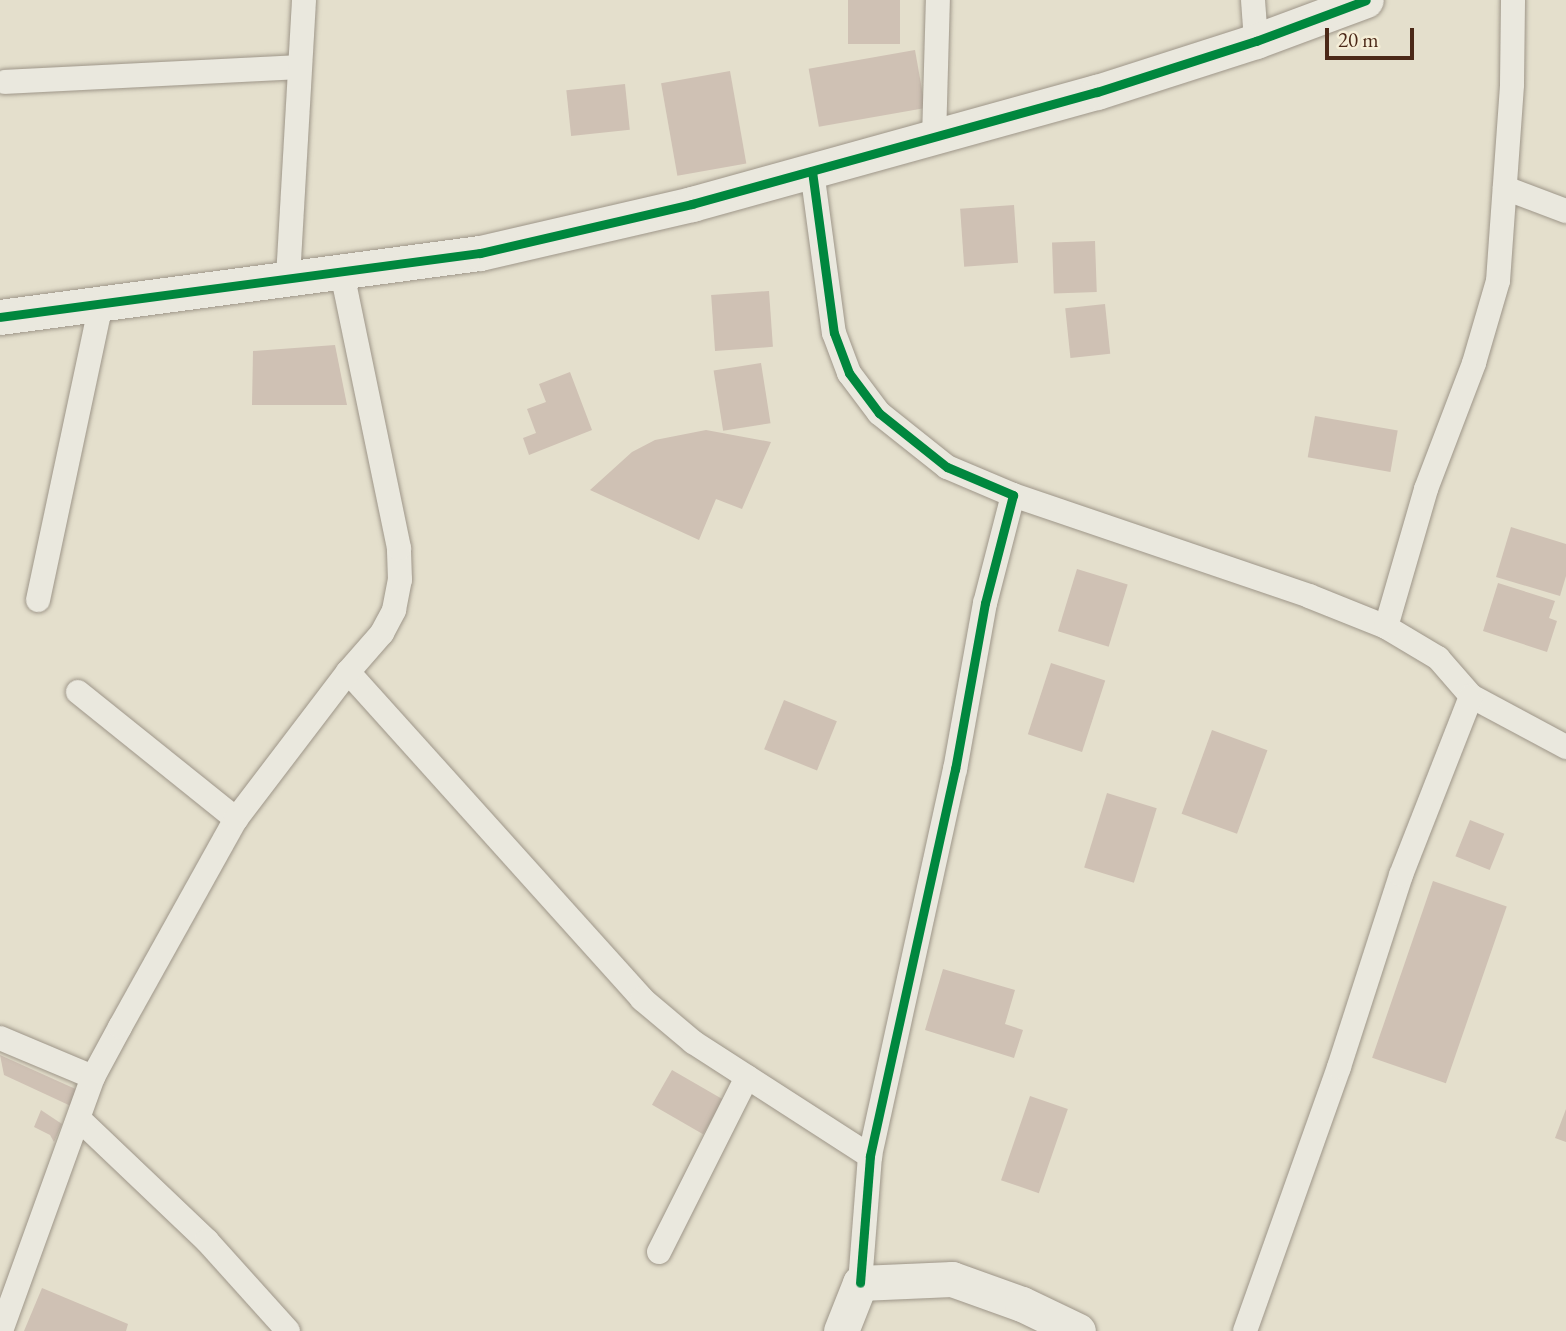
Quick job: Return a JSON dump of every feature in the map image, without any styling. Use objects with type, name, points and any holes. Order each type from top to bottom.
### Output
[{"type":"street","points":[[288,278],[304,0]]},
{"type":"street","points":[[934,139],[938,0]]},
{"type":"street","points":[[1253,0],[1256,41]]},
{"type":"street","points":[[0,317],[480,253],[692,204],[1097,92],[1256,41],[1366,0]]},
{"type":"street","points":[[1386,627],[1426,489],[1474,363],[1499,281],[1513,84],[1513,0]]},
{"type":"street","points":[[5,82],[299,67]]},
{"type":"street","points":[[812,171],[834,333],[849,373],[879,413],[947,467],[1013,495],[1309,596],[1386,627],[1438,658],[1471,696],[1566,747]]},
{"type":"street","points":[[1506,188],[1566,211]]},
{"type":"street","points":[[1,1331],[93,1077],[236,819],[348,672],[382,633],[394,610],[400,580],[399,548],[342,272]]},
{"type":"street","points":[[38,600],[101,303]]},
{"type":"street","points":[[841,1331],[860,1283],[870,1156],[955,769],[985,603],[1013,495]]},
{"type":"street","points":[[348,672],[642,999],[693,1042],[870,1156]]},
{"type":"street","points":[[78,692],[236,819]]},
{"type":"street","points":[[1245,1331],[1339,1067],[1401,875],[1471,696]]},
{"type":"street","points":[[0,1038],[93,1077]]},
{"type":"street","points":[[659,1252],[747,1077]]},
{"type":"street","points":[[79,1119],[207,1241],[288,1331]]},
{"type":"street","points":[[860,1283],[952,1279],[1022,1304],[1078,1331]]},
{"type":"building","points":[[848,0],[900,0],[900,44],[848,44]]},
{"type":"building","points":[[915,50],[925,108],[819,127],[809,69]]},
{"type":"building","points":[[730,71],[746,164],[677,176],[661,83]]},
{"type":"building","points":[[625,84],[630,130],[571,136],[566,90]]},
{"type":"building","points":[[1014,205],[1018,263],[964,267],[960,209]]},
{"type":"building","points":[[1095,241],[1097,292],[1054,293],[1052,243]]},
{"type":"building","points":[[769,291],[773,347],[715,351],[711,295]]},
{"type":"building","points":[[1105,304],[1110,354],[1070,358],[1065,308]]},
{"type":"building","points":[[335,345],[347,405],[252,405],[253,351]]},
{"type":"building","points":[[761,363],[771,423],[723,431],[714,371]]},
{"type":"building","points":[[570,372],[592,430],[529,455],[523,438],[536,433],[527,409],[546,402],[539,384]]},
{"type":"building","points":[[1315,416],[1398,431],[1390,472],[1308,457]]},
{"type":"building","points":[[706,430],[771,442],[742,509],[716,499],[699,540],[590,490],[632,452],[655,440]]},
{"type":"building","points":[[1511,527],[1566,544],[1566,576],[1560,596],[1496,577]]},
{"type":"building","points":[[1077,569],[1128,584],[1109,647],[1058,631]]},
{"type":"building","points":[[1498,583],[1555,601],[1549,618],[1557,621],[1547,652],[1483,631]]},
{"type":"building","points":[[1051,663],[1105,681],[1082,752],[1028,734]]},
{"type":"building","points":[[784,700],[837,721],[817,770],[764,749]]},
{"type":"building","points":[[1212,730],[1267,750],[1237,834],[1182,814]]},
{"type":"building","points":[[1107,793],[1157,808],[1134,883],[1084,868]]},
{"type":"building","points":[[1470,820],[1504,834],[1490,870],[1455,856]]},
{"type":"building","points":[[1433,881],[1507,906],[1446,1083],[1372,1058]]},
{"type":"building","points":[[943,969],[1015,990],[1005,1024],[1023,1030],[1014,1058],[925,1030]]},
{"type":"building","points":[[0,1055],[80,1091],[73,1107],[4,1075]]},
{"type":"building","points":[[672,1070],[723,1100],[703,1134],[652,1105]]},
{"type":"building","points":[[1030,1096],[1068,1109],[1039,1193],[1001,1180]]},
{"type":"building","points":[[1566,1109],[1566,1142],[1555,1138]]},
{"type":"building","points":[[41,1110],[62,1124],[54,1142],[50,1135],[34,1127]]},
{"type":"building","points":[[42,1288],[128,1324],[126,1331],[24,1331]]},
{"type":"cycle path","points":[[0,317],[480,253],[692,204],[1097,92],[1256,41],[1366,0]]},
{"type":"cycle path","points":[[812,171],[834,333],[849,373],[879,413],[947,467],[1013,495],[985,603],[955,769],[870,1156],[860,1283]]}]
